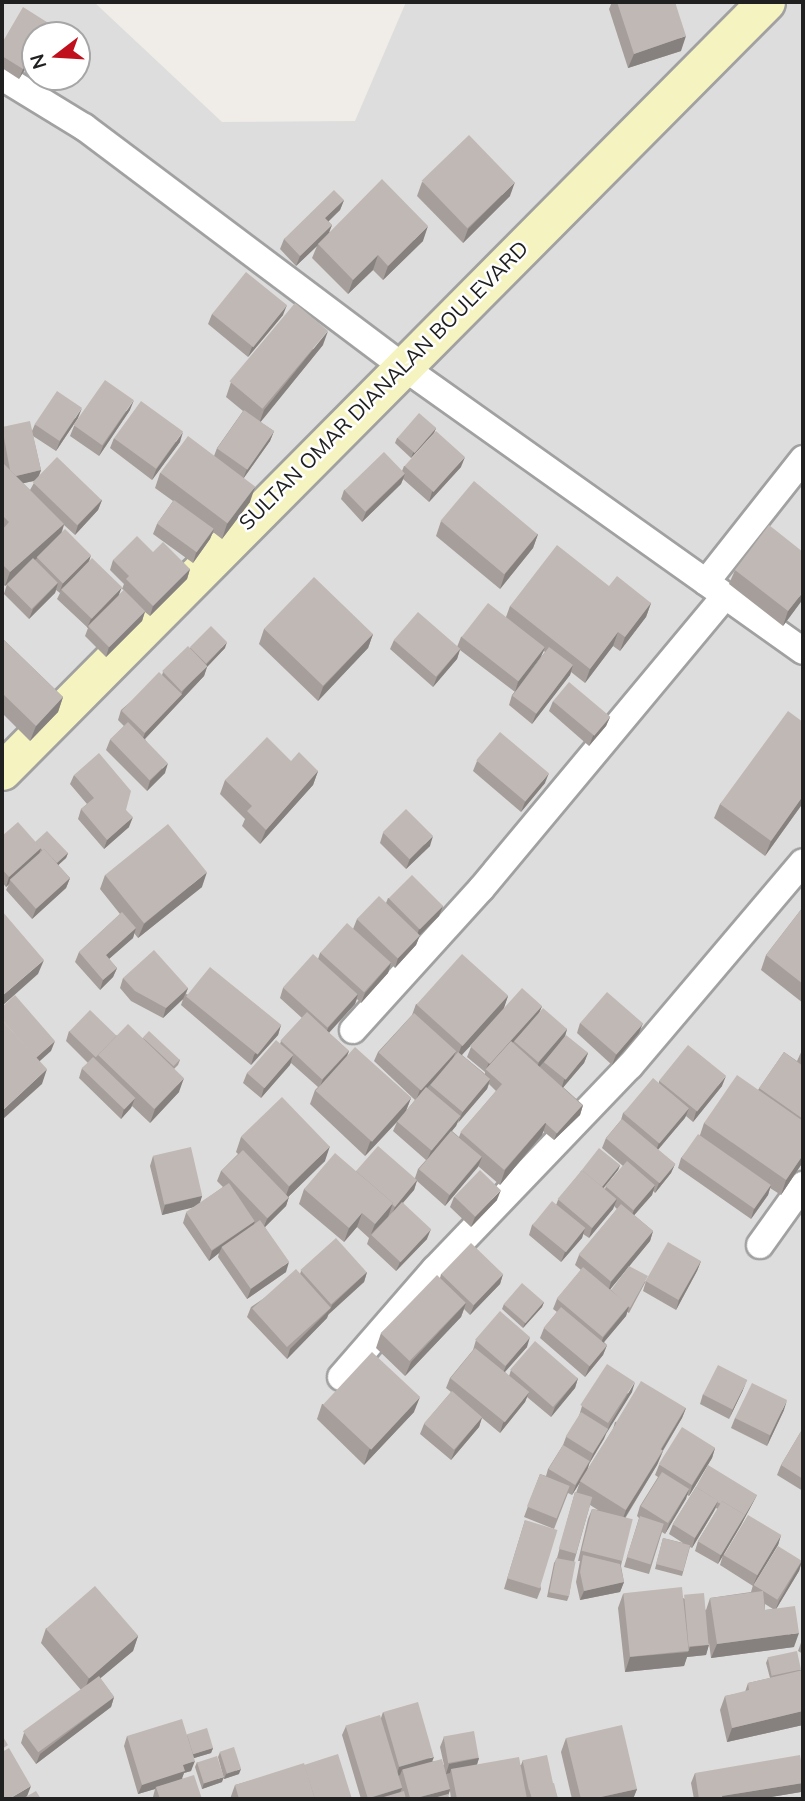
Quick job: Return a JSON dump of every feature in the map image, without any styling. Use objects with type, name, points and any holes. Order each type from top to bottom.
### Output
[{"type":"main road","name":"SULTAN OMAR DIANALAN BOULEVARD","points":[[2,771],[766,2]]},
{"type":"street","points":[[2,77],[84,127],[402,366],[803,651]]},
{"type":"street","points":[[352,1030],[481,889],[715,590],[803,459]]},
{"type":"street","points":[[341,1377],[435,1269],[630,1066],[803,862]]},
{"type":"street","points":[[760,1245],[803,1185]]},
{"type":"shaded area","points":[[2,2],[94,2],[222,122],[355,121],[406,2],[803,2],[803,1799],[2,1799]]},
{"type":"building","points":[[617,2],[675,2],[686,36],[634,54]]},
{"type":"building","points":[[23,7],[45,21],[21,21],[21,68],[2,56],[2,43]]},
{"type":"building","points":[[469,135],[515,182],[467,228],[422,181]]},
{"type":"building","points":[[382,179],[428,226],[388,266],[378,255],[353,280],[318,244]]},
{"type":"building","points":[[334,190],[344,200],[325,218],[332,225],[300,256],[284,239]]},
{"type":"building","points":[[246,272],[287,305],[253,347],[212,314]]},
{"type":"building","points":[[295,303],[328,331],[262,409],[229,381]]},
{"type":"building","points":[[105,380],[134,400],[102,445],[73,425]]},
{"type":"building","points":[[57,391],[82,408],[60,441],[35,424]]},
{"type":"building","points":[[141,401],[183,432],[156,469],[114,438]]},
{"type":"building","points":[[244,410],[274,431],[247,470],[217,449]]},
{"type":"building","points":[[419,413],[436,428],[415,453],[397,438]]},
{"type":"building","points":[[30,421],[41,470],[16,476],[10,470],[2,427]]},
{"type":"building","points":[[436,431],[465,457],[434,492],[405,466]]},
{"type":"building","points":[[188,436],[255,487],[227,523],[160,473]]},
{"type":"building","points":[[384,452],[405,474],[365,512],[344,490]]},
{"type":"building","points":[[57,457],[102,500],[77,525],[33,482]]},
{"type":"building","points":[[2,463],[64,524],[10,572],[2,564],[2,530],[9,522],[2,515]]},
{"type":"building","points":[[474,481],[538,534],[504,574],[441,521]]},
{"type":"building","points":[[174,500],[214,529],[197,552],[157,523]]},
{"type":"building","points":[[769,525],[803,552],[803,592],[788,611],[735,570]]},
{"type":"building","points":[[65,529],[91,555],[63,583],[37,557]]},
{"type":"building","points":[[137,536],[153,552],[163,542],[190,569],[153,606],[126,579],[129,576],[113,560]]},
{"type":"building","points":[[557,545],[609,586],[617,576],[651,603],[625,637],[618,632],[590,669],[510,606]]},
{"type":"building","points":[[33,558],[58,583],[32,609],[7,584]]},
{"type":"building","points":[[92,558],[122,587],[92,619],[61,590]]},
{"type":"building","points":[[314,577],[373,634],[323,686],[264,629]]},
{"type":"building","points":[[124,590],[145,611],[109,647],[88,626]]},
{"type":"building","points":[[488,603],[545,647],[518,681],[462,637]]},
{"type":"building","points":[[418,612],[460,649],[436,677],[394,640]]},
{"type":"building","points":[[211,626],[227,642],[206,663],[190,647]]},
{"type":"building","points":[[2,638],[63,697],[36,726],[2,693]]},
{"type":"building","points":[[188,646],[207,666],[182,691],[162,671]]},
{"type":"building","points":[[549,647],[573,665],[536,714],[512,696]]},
{"type":"building","points":[[159,672],[182,694],[145,733],[121,711]]},
{"type":"building","points":[[569,682],[610,717],[594,736],[553,701]]},
{"type":"building","points":[[788,711],[803,722],[803,796],[771,841],[720,804]]},
{"type":"building","points":[[128,722],[168,763],[150,780],[110,739]]},
{"type":"building","points":[[500,732],[549,773],[525,801],[476,760]]},
{"type":"building","points":[[267,737],[291,761],[299,752],[318,771],[266,830],[247,811],[252,806],[225,780]]},
{"type":"building","points":[[99,753],[131,791],[126,810],[133,817],[107,840],[81,809],[94,798],[74,775]]},
{"type":"building","points":[[406,809],[433,836],[410,859],[383,832]]},
{"type":"building","points":[[18,822],[41,848],[9,877],[2,869],[2,836]]},
{"type":"building","points":[[168,824],[207,872],[144,923],[105,875]]},
{"type":"building","points":[[47,831],[68,853],[57,863],[35,842]]},
{"type":"building","points":[[44,849],[70,878],[36,909],[10,880]]},
{"type":"building","points":[[412,875],[443,906],[420,929],[389,898]]},
{"type":"building","points":[[379,896],[420,936],[398,959],[357,919]]},
{"type":"building","points":[[803,907],[803,984],[766,955]]},
{"type":"building","points":[[2,911],[44,960],[2,996]]},
{"type":"building","points":[[122,912],[136,928],[106,955],[117,968],[103,980],[79,952]]},
{"type":"building","points":[[347,923],[391,962],[364,992],[320,953]]},
{"type":"building","points":[[154,950],[188,988],[166,1008],[135,991],[123,978]]},
{"type":"building","points":[[313,954],[358,994],[327,1028],[283,987]]},
{"type":"building","points":[[462,954],[508,995],[463,1046],[416,1005]]},
{"type":"building","points":[[210,967],[281,1025],[258,1054],[186,997]]},
{"type":"building","points":[[522,988],[542,1006],[490,1064],[470,1046]]},
{"type":"building","points":[[607,992],[643,1023],[616,1054],[580,1023]]},
{"type":"building","points":[[15,995],[55,1041],[36,1058],[2,1020],[2,1007]]},
{"type":"building","points":[[543,1008],[567,1029],[538,1062],[514,1041]]},
{"type":"building","points":[[90,1010],[117,1036],[96,1057],[69,1032]]},
{"type":"building","points":[[307,1012],[349,1051],[322,1079],[280,1041]]},
{"type":"building","points":[[414,1013],[456,1051],[421,1091],[379,1052]]},
{"type":"building","points":[[2,1020],[47,1069],[2,1111]]},
{"type":"building","points":[[128,1024],[184,1078],[154,1109],[98,1055]]},
{"type":"building","points":[[149,1031],[180,1060],[174,1066],[143,1038]]},
{"type":"building","points":[[566,1035],[588,1053],[566,1080],[544,1062]]},
{"type":"building","points":[[276,1040],[293,1055],[264,1088],[247,1073]]},
{"type":"building","points":[[511,1041],[582,1105],[557,1133],[486,1069]]},
{"type":"building","points":[[688,1045],[726,1076],[697,1112],[659,1081]]},
{"type":"building","points":[[355,1047],[411,1098],[372,1142],[316,1091]]},
{"type":"building","points":[[458,1052],[490,1079],[463,1112],[430,1085]]},
{"type":"building","points":[[784,1052],[803,1066],[803,1119],[759,1088]]},
{"type":"building","points":[[93,1057],[135,1098],[124,1109],[82,1069]]},
{"type":"building","points":[[737,1075],[803,1121],[803,1155],[786,1180],[704,1123]]},
{"type":"building","points":[[653,1078],[689,1108],[659,1143],[623,1113]]},
{"type":"building","points":[[503,1083],[547,1121],[504,1170],[460,1132]]},
{"type":"building","points":[[426,1087],[460,1116],[432,1150],[397,1121]]},
{"type":"building","points":[[282,1097],[330,1147],[289,1186],[241,1137]]},
{"type":"building","points":[[622,1119],[676,1164],[660,1183],[606,1138]]},
{"type":"building","points":[[451,1131],[482,1157],[450,1195],[419,1169]]},
{"type":"building","points":[[698,1134],[771,1185],[754,1209],[681,1158]]},
{"type":"building","points":[[378,1146],[417,1180],[395,1207],[356,1171]]},
{"type":"building","points":[[191,1147],[202,1196],[164,1204],[153,1156]]},
{"type":"building","points":[[599,1148],[620,1165],[602,1187],[581,1171]]},
{"type":"building","points":[[243,1150],[289,1197],[267,1218],[221,1171]]},
{"type":"building","points":[[335,1153],[393,1203],[375,1224],[362,1213],[349,1228],[304,1189]]},
{"type":"building","points":[[627,1161],[655,1185],[633,1210],[605,1186]]},
{"type":"building","points":[[480,1170],[501,1190],[475,1217],[454,1197]]},
{"type":"building","points":[[582,1170],[616,1199],[592,1228],[558,1199]]},
{"type":"building","points":[[229,1183],[255,1221],[212,1250],[186,1212]]},
{"type":"building","points":[[552,1201],[585,1228],[566,1252],[532,1225]]},
{"type":"building","points":[[402,1202],[431,1229],[401,1262],[371,1235]]},
{"type":"building","points":[[621,1204],[653,1231],[611,1282],[579,1255]]},
{"type":"building","points":[[260,1220],[289,1262],[251,1289],[221,1247]]},
{"type":"building","points":[[336,1238],[367,1272],[331,1304],[300,1270]]},
{"type":"building","points":[[668,1242],[701,1261],[678,1300],[646,1281]]},
{"type":"building","points":[[471,1243],[503,1274],[473,1305],[441,1274]]},
{"type":"building","points":[[629,1266],[648,1276],[630,1308],[611,1290]]},
{"type":"building","points":[[583,1267],[629,1306],[603,1337],[557,1298]]},
{"type":"building","points":[[296,1269],[331,1308],[287,1347],[252,1308]]},
{"type":"building","points":[[437,1275],[466,1303],[410,1361],[381,1333]]},
{"type":"building","points":[[522,1283],[544,1302],[526,1323],[504,1304]]},
{"type":"building","points":[[561,1307],[607,1346],[590,1366],[544,1328]]},
{"type":"building","points":[[500,1311],[530,1337],[505,1366],[475,1340]]},
{"type":"building","points":[[535,1341],[578,1378],[553,1407],[510,1370]]},
{"type":"building","points":[[475,1348],[529,1392],[505,1422],[450,1378]]},
{"type":"building","points":[[372,1352],[420,1397],[371,1450],[323,1405]]},
{"type":"building","points":[[607,1364],[635,1382],[608,1423],[580,1405]]},
{"type":"building","points":[[718,1365],[747,1380],[732,1409],[703,1394]]},
{"type":"building","points":[[641,1381],[686,1408],[660,1450],[616,1423]]},
{"type":"building","points":[[752,1383],[787,1400],[770,1435],[735,1418]]},
{"type":"building","points":[[452,1391],[482,1417],[454,1450],[424,1423]]},
{"type":"building","points":[[581,1412],[608,1429],[593,1454],[566,1437]]},
{"type":"building","points":[[617,1422],[663,1451],[626,1510],[580,1481]]},
{"type":"building","points":[[682,1427],[715,1448],[692,1485],[659,1464]]},
{"type":"building","points":[[803,1428],[803,1479],[781,1465]]},
{"type":"building","points":[[563,1445],[590,1461],[575,1485],[549,1469]]},
{"type":"building","points":[[708,1465],[757,1495],[744,1517],[745,1515],[722,1501],[721,1504],[717,1502],[696,1487]]},
{"type":"building","points":[[662,1472],[689,1489],[668,1523],[641,1506]]},
{"type":"building","points":[[540,1474],[570,1486],[557,1518],[527,1506]]},
{"type":"building","points":[[696,1487],[718,1501],[695,1538],[673,1524]]},
{"type":"building","points":[[575,1492],[592,1497],[576,1554],[559,1549]]},
{"type":"building","points":[[722,1501],[745,1515],[721,1555],[698,1541]]},
{"type":"building","points":[[592,1509],[633,1519],[622,1561],[582,1551]]},
{"type":"building","points":[[748,1515],[781,1535],[757,1575],[724,1555]]},
{"type":"building","points":[[640,1516],[664,1524],[650,1565],[627,1557]]},
{"type":"building","points":[[525,1520],[558,1530],[540,1588],[507,1578]]},
{"type":"building","points":[[663,1538],[690,1545],[683,1571],[656,1564]]},
{"type":"building","points":[[778,1546],[802,1561],[777,1600],[754,1585]]},
{"type":"building","points":[[583,1555],[620,1564],[624,1582],[584,1591],[580,1572]]},
{"type":"building","points":[[556,1558],[576,1562],[569,1596],[549,1592]]},
{"type":"building","points":[[95,1586],[138,1636],[89,1678],[46,1629]]},
{"type":"building","points":[[682,1587],[689,1651],[630,1657],[623,1593]]},
{"type":"building","points":[[763,1591],[765,1610],[795,1606],[799,1633],[717,1644],[710,1598]]},
{"type":"building","points":[[704,1593],[709,1645],[689,1647],[684,1595]]},
{"type":"building","points":[[797,1651],[801,1670],[772,1676],[768,1657]]},
{"type":"building","points":[[803,1670],[803,1711],[732,1728],[725,1696],[749,1690],[748,1683]]},
{"type":"building","points":[[99,1676],[114,1697],[38,1752],[23,1731]]},
{"type":"building","points":[[418,1702],[434,1757],[399,1767],[383,1712]]},
{"type":"building","points":[[380,1715],[402,1788],[368,1798],[346,1726]]},
{"type":"building","points":[[182,1719],[195,1761],[183,1765],[185,1771],[142,1785],[127,1736]]},
{"type":"building","points":[[622,1725],[637,1789],[581,1799],[566,1738]]},
{"type":"building","points":[[207,1728],[213,1748],[193,1754],[187,1734]]},
{"type":"building","points":[[474,1731],[479,1758],[448,1763],[443,1736]]},
{"type":"building","points":[[2,1735],[8,1745],[2,1749]]},
{"type":"building","points":[[234,1747],[241,1769],[227,1774],[220,1752]]},
{"type":"building","points":[[9,1748],[31,1786],[9,1799],[2,1799],[2,1752]]},
{"type":"building","points":[[338,1754],[352,1799],[315,1799],[304,1765]]},
{"type":"building","points":[[547,1755],[553,1784],[529,1790],[523,1760]]},
{"type":"building","points":[[800,1755],[803,1783],[722,1796],[723,1799],[699,1799],[695,1773]]},
{"type":"building","points":[[217,1756],[224,1777],[204,1783],[197,1762]]},
{"type":"building","points":[[519,1757],[527,1799],[457,1799],[451,1769]]},
{"type":"building","points":[[442,1759],[450,1789],[410,1799],[402,1770]]},
{"type":"building","points":[[304,1763],[315,1799],[239,1799],[235,1785]]},
{"type":"building","points":[[194,1775],[202,1799],[160,1799],[156,1787]]},
{"type":"building","points":[[554,1783],[558,1799],[532,1799],[529,1789]]},
{"type":"building","points":[[36,1791],[41,1799],[22,1799]]},
{"type":"building","points":[[404,1791],[406,1799],[377,1799]]},
{"type":"building","points":[[448,1794],[449,1799],[430,1799]]}]
